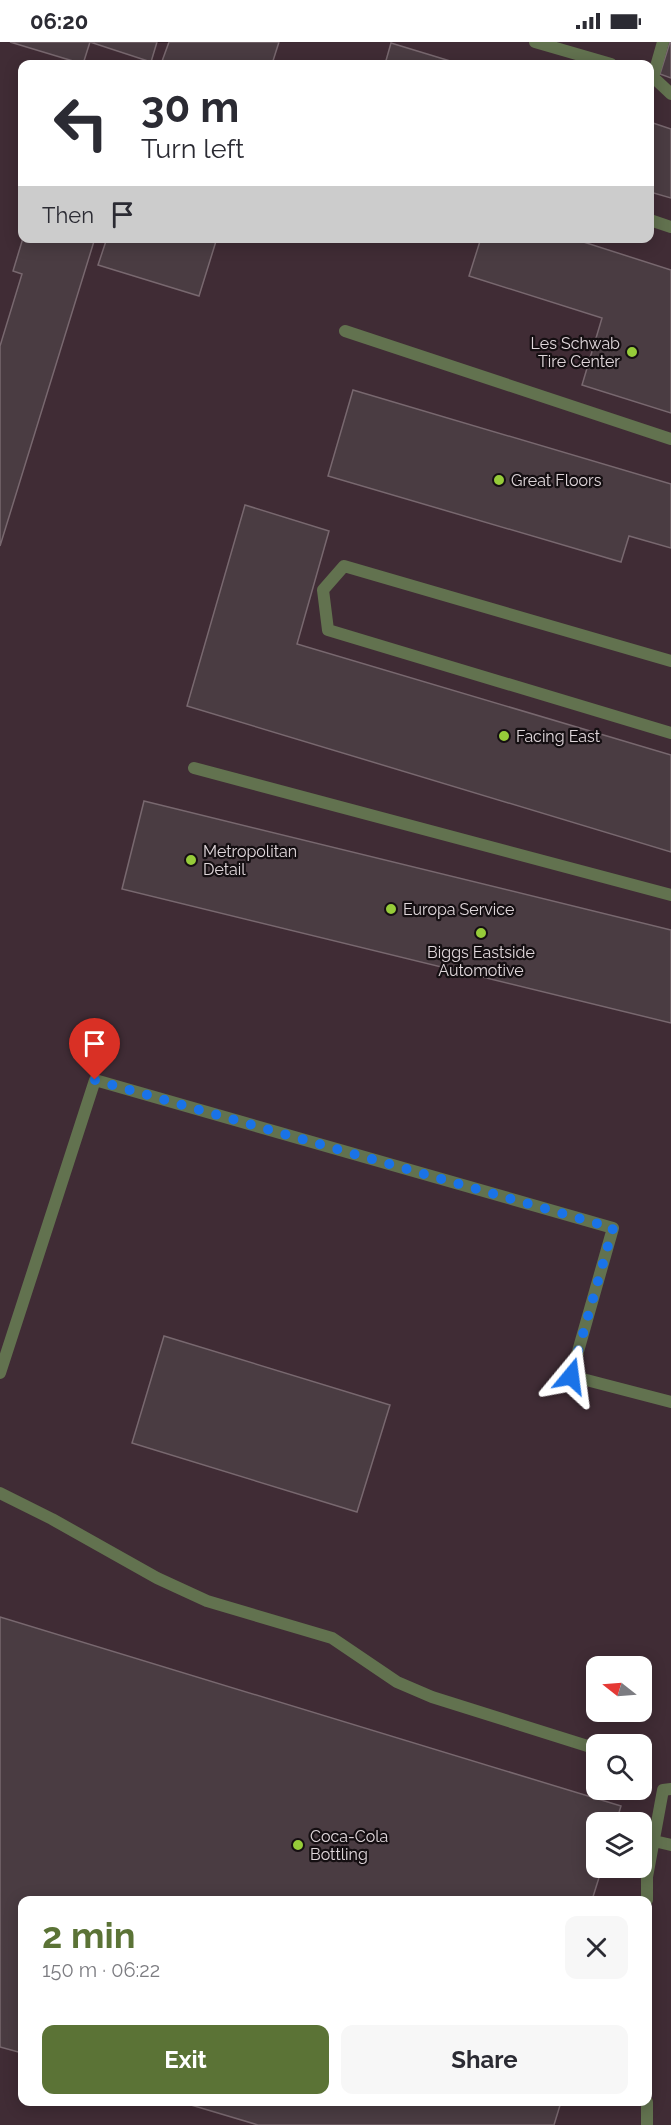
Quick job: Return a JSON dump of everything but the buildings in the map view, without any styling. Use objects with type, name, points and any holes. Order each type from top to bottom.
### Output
[{"type":"lane","points":[[535,42],[597,60]]},
{"type":"lane","points":[[654,68],[663,42]]},
{"type":"lane","points":[[654,79],[671,94]]},
{"type":"lane","points":[[654,221],[671,226]]},
{"type":"lane","points":[[345,331],[671,439]]},
{"type":"lane","points":[[671,661],[344,566],[323,590],[328,630],[671,733]]},
{"type":"lane","points":[[194,768],[671,895]]},
{"type":"lane","points":[[0,1373],[95,1080],[613,1228],[571,1376],[671,1402]]},
{"type":"lane","points":[[0,1493],[52,1519],[157,1578],[207,1601],[332,1638],[397,1682],[432,1697],[586,1746]]},
{"type":"lane","points":[[647,1896],[647,1877],[663,1790],[671,1790]]},
{"type":"lane","points":[[654,1841],[671,1845]]},
{"type":"lane","points":[[647,2106],[647,2125]]},
{"type":"shaded area","points":[[0,42],[671,42],[671,2125],[0,2125]]},
{"type":"place","name":"Les Schwab Tire Center","points":[[632,352]]},
{"type":"place","name":"Great Floors","points":[[499,480]]},
{"type":"place","name":"Facing East","points":[[504,736]]},
{"type":"place","name":"Metropolitan Detail","points":[[191,860]]},
{"type":"place","name":"Europa Service","points":[[391,909]]},
{"type":"place","name":"Biggs Eastside Automotive","points":[[481,933]]},
{"type":"place","name":"Coca-Cola Bottling","points":[[298,1845]]},
{"type":"route","points":[[95,1080],[613,1228],[571,1376]]}]
